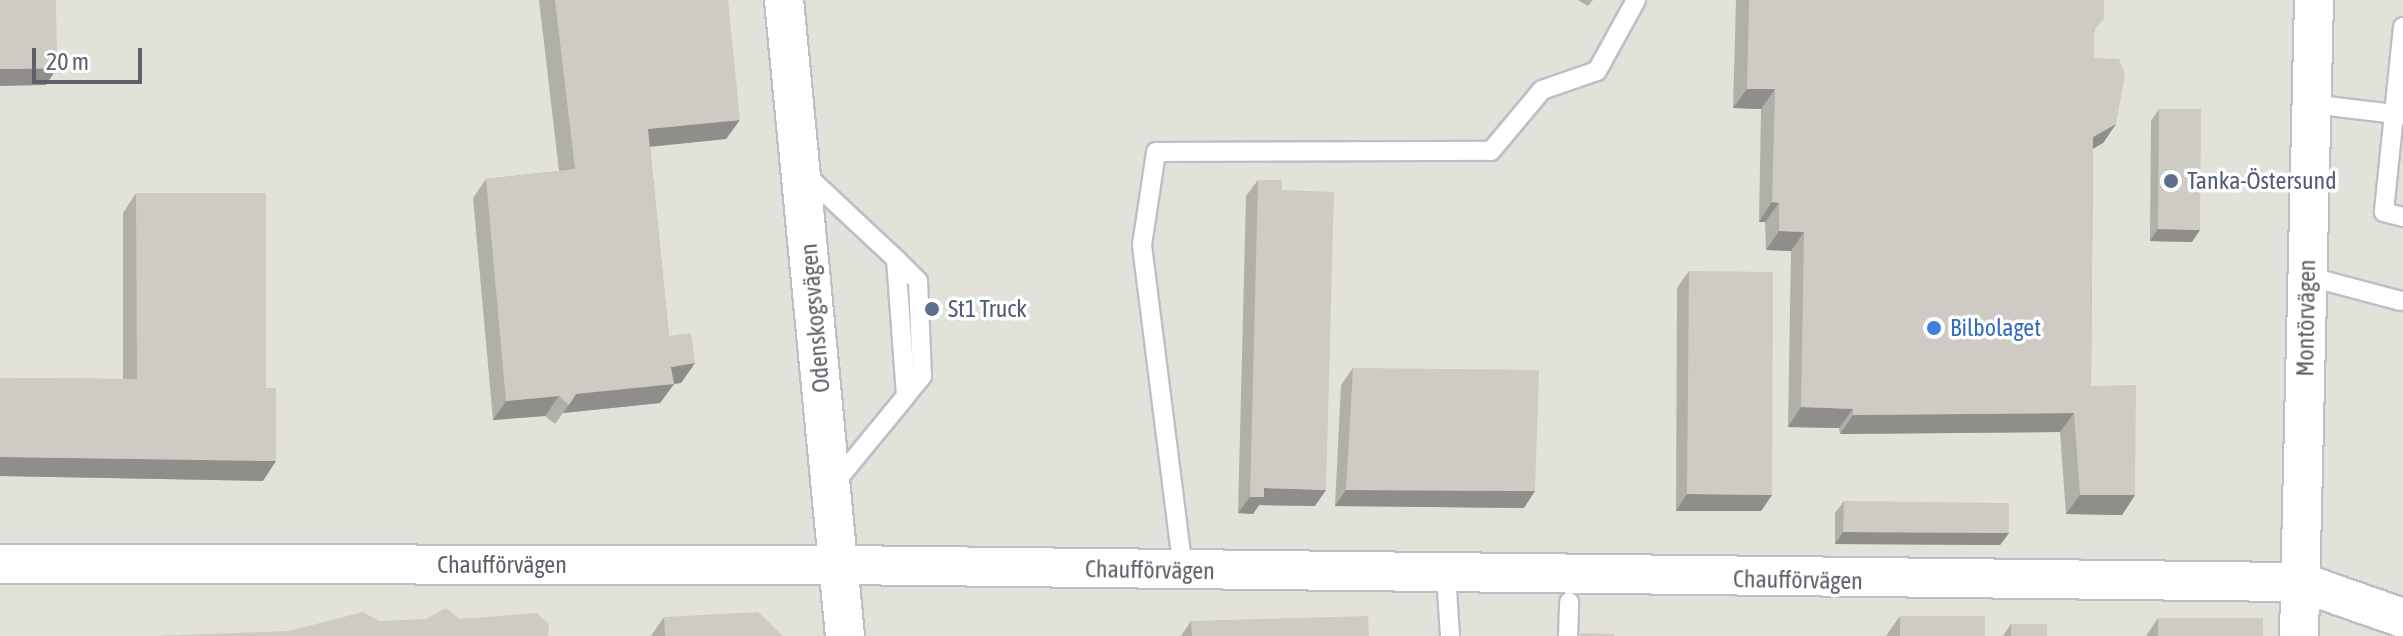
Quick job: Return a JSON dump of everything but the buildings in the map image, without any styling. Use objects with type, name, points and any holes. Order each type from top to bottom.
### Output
[{"type":"street","name":"Odenskogsvägen","points":[[784,0],[845,636]]},
{"type":"street","name":"Montörvägen","points":[[2299,636],[2314,0]]},
{"type":"street","name":"Chaufförvägen","points":[[0,564],[838,565],[2300,582],[2403,618]]},
{"type":"lane","points":[[1183,570],[1142,245],[1156,152],[1491,151],[1542,90],[1597,71],[1636,0]]},
{"type":"lane","points":[[2403,27],[2398,114],[2384,212],[2403,217]]},
{"type":"lane","points":[[2311,104],[2398,114]]},
{"type":"lane","points":[[801,170],[896,259],[906,396],[831,487]]},
{"type":"lane","points":[[2307,276],[2401,301]]},
{"type":"lane","points":[[1446,574],[1450,636]]},
{"type":"lane","points":[[1568,636],[1569,602]]},
{"type":"shaded area","points":[[0,0],[2403,0],[2403,636],[0,636]]},
{"type":"place","name":"Tanka-Östersund","points":[[2171,181]]},
{"type":"place","name":"St1 Truck","points":[[932,309]]},
{"type":"place","name":"Bilbolaget","points":[[1934,328]]}]
